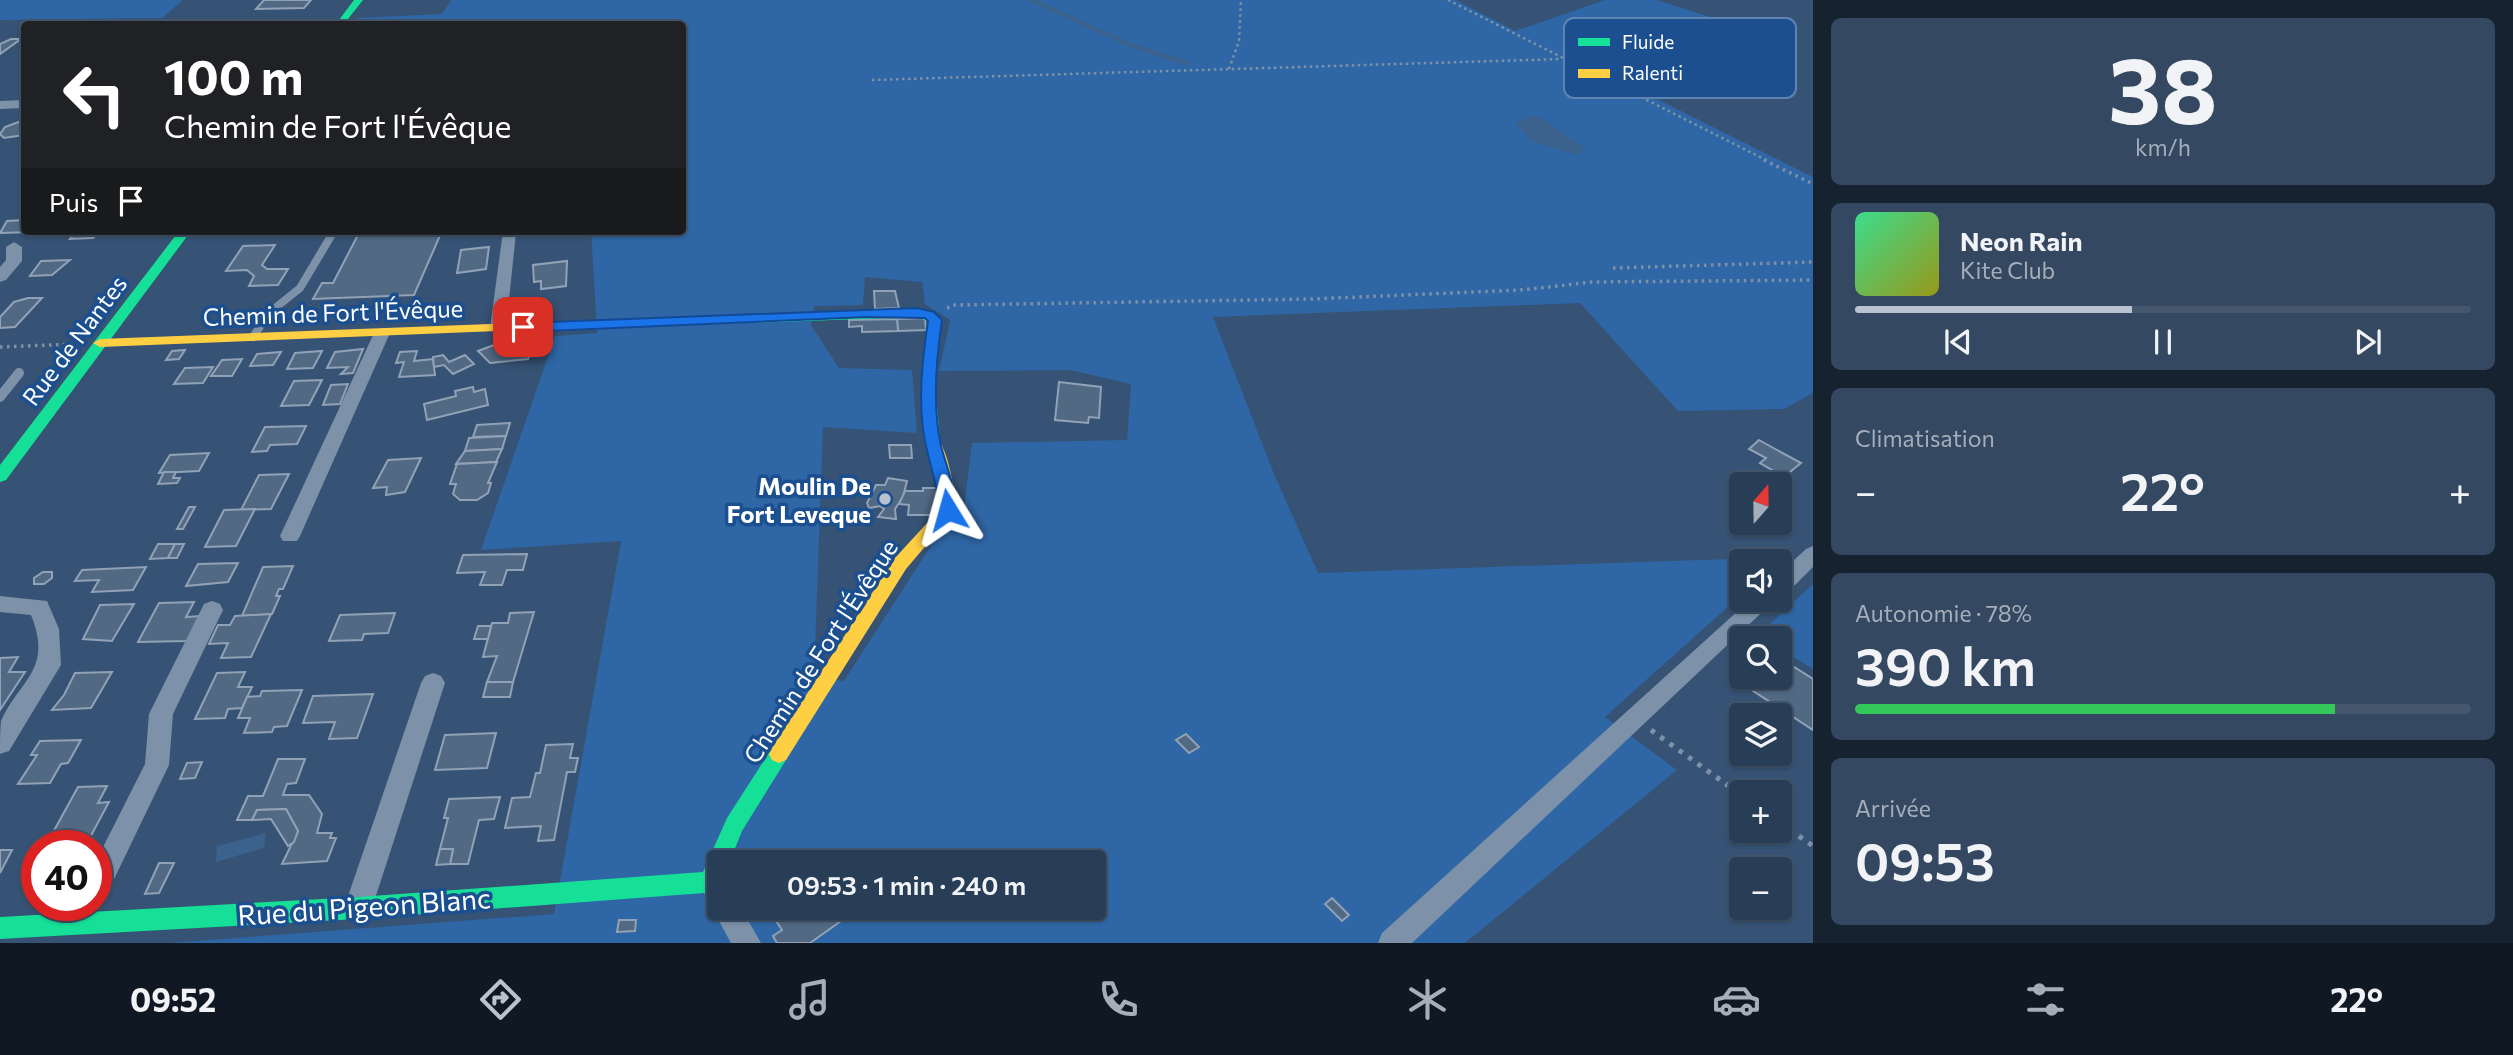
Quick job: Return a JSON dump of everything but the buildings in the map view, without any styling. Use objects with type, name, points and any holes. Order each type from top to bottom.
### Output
[{"type":"street","points":[[342,21],[359,0]]},
{"type":"street","points":[[0,105],[21,104]]},
{"type":"street","name":"Rue de Nantes","points":[[0,477],[182,235]]},
{"type":"street","points":[[498,328],[509,235]]},
{"type":"street","points":[[0,277],[14,261],[14,247]]},
{"type":"street","name":"Chemin de Fort l'Évêque","points":[[100,343],[867,313],[917,312],[929,315],[935,320],[928,367],[933,445],[946,484],[948,510],[900,564],[734,825],[723,850]]},
{"type":"street","points":[[290,536],[382,333]]},
{"type":"street","points":[[1792,574],[1813,554]]},
{"type":"street","points":[[0,604],[39,607],[48,629],[50,665],[0,744]]},
{"type":"street","points":[[112,856],[157,765],[161,714],[212,610]]},
{"type":"street","points":[[1392,943],[1751,612]]},
{"type":"street","points":[[358,908],[433,683]]},
{"type":"street","name":"Rue du Pigeon Blanc","points":[[112,913],[358,908],[707,882]]},
{"type":"street","points":[[733,920],[747,943]]},
{"type":"street","name":"Rue du Pigeon Blanc","points":[[0,928],[42,921]]},
{"type":"lane","points":[[253,337],[269,313],[300,288],[332,235]]},
{"type":"lane","points":[[0,397],[19,373]]},
{"type":"path","points":[[1229,69],[1239,41],[1241,0]]},
{"type":"path","points":[[1448,0],[1564,60]]},
{"type":"path","points":[[872,80],[1561,59]]},
{"type":"path","points":[[1640,98],[1813,184]]},
{"type":"path","points":[[1613,268],[1813,262]]},
{"type":"path","points":[[929,315],[955,305],[1312,299],[1520,290],[1593,282],[1813,280]]},
{"type":"path","points":[[0,347],[100,343]]},
{"type":"path","points":[[1637,720],[1729,786]]},
{"type":"path","points":[[1792,831],[1813,846]]},
{"type":"shaded area","points":[[0,0],[183,0],[162,18],[0,20]]},
{"type":"shaded area","points":[[451,0],[1456,0],[1515,31],[1605,0],[1657,0],[1713,18],[1564,18],[1564,98],[1655,98],[1813,177],[1813,393],[1784,409],[1678,411],[1580,303],[1213,317],[1274,474],[1318,573],[1729,559],[1729,606],[1605,717],[1677,770],[1465,943],[168,943],[554,914],[621,541],[481,550],[555,336],[597,333],[591,235],[686,235],[686,21],[356,21],[358,18],[442,14]],"holes":[[[865,277],[922,282],[925,304],[950,320],[939,371],[1070,370],[1131,384],[1127,440],[972,443],[963,517],[936,538],[844,681],[814,677],[823,427],[917,433],[912,370],[839,368],[811,325],[814,306],[863,305]]]},
{"type":"shaded area","points":[[1531,115],[1545,120],[1585,149],[1576,155],[1532,141],[1515,123]]},
{"type":"shaded area","points":[[1813,584],[1813,669],[1792,656],[1792,626],[1768,626],[1783,612],[1792,612],[1792,603]]},
{"type":"shaded area","points":[[266,833],[264,848],[216,862],[217,846]]},
{"type":"waterway","points":[[1031,0],[1133,46],[1187,63]]},
{"type":"traffic: fast","points":[[342,21],[359,0]]},
{"type":"traffic: fast","points":[[0,476],[182,235]]},
{"type":"traffic: fast","points":[[541,326],[921,313],[935,320],[928,383],[932,440]]},
{"type":"traffic: fast","points":[[723,850],[734,825],[779,754]]},
{"type":"traffic: fast","points":[[0,928],[358,908],[707,882]]},
{"type":"traffic: slow","points":[[100,343],[541,326]]},
{"type":"traffic: slow","points":[[779,754],[900,564],[948,510],[946,485],[932,440]]},
{"type":"place","name":"Moulin De Fort Leveque","points":[[885,499]]},
{"type":"route","points":[[523,327],[867,313],[917,312],[929,315],[935,320],[928,367],[933,445],[950,499],[948,510]]}]
